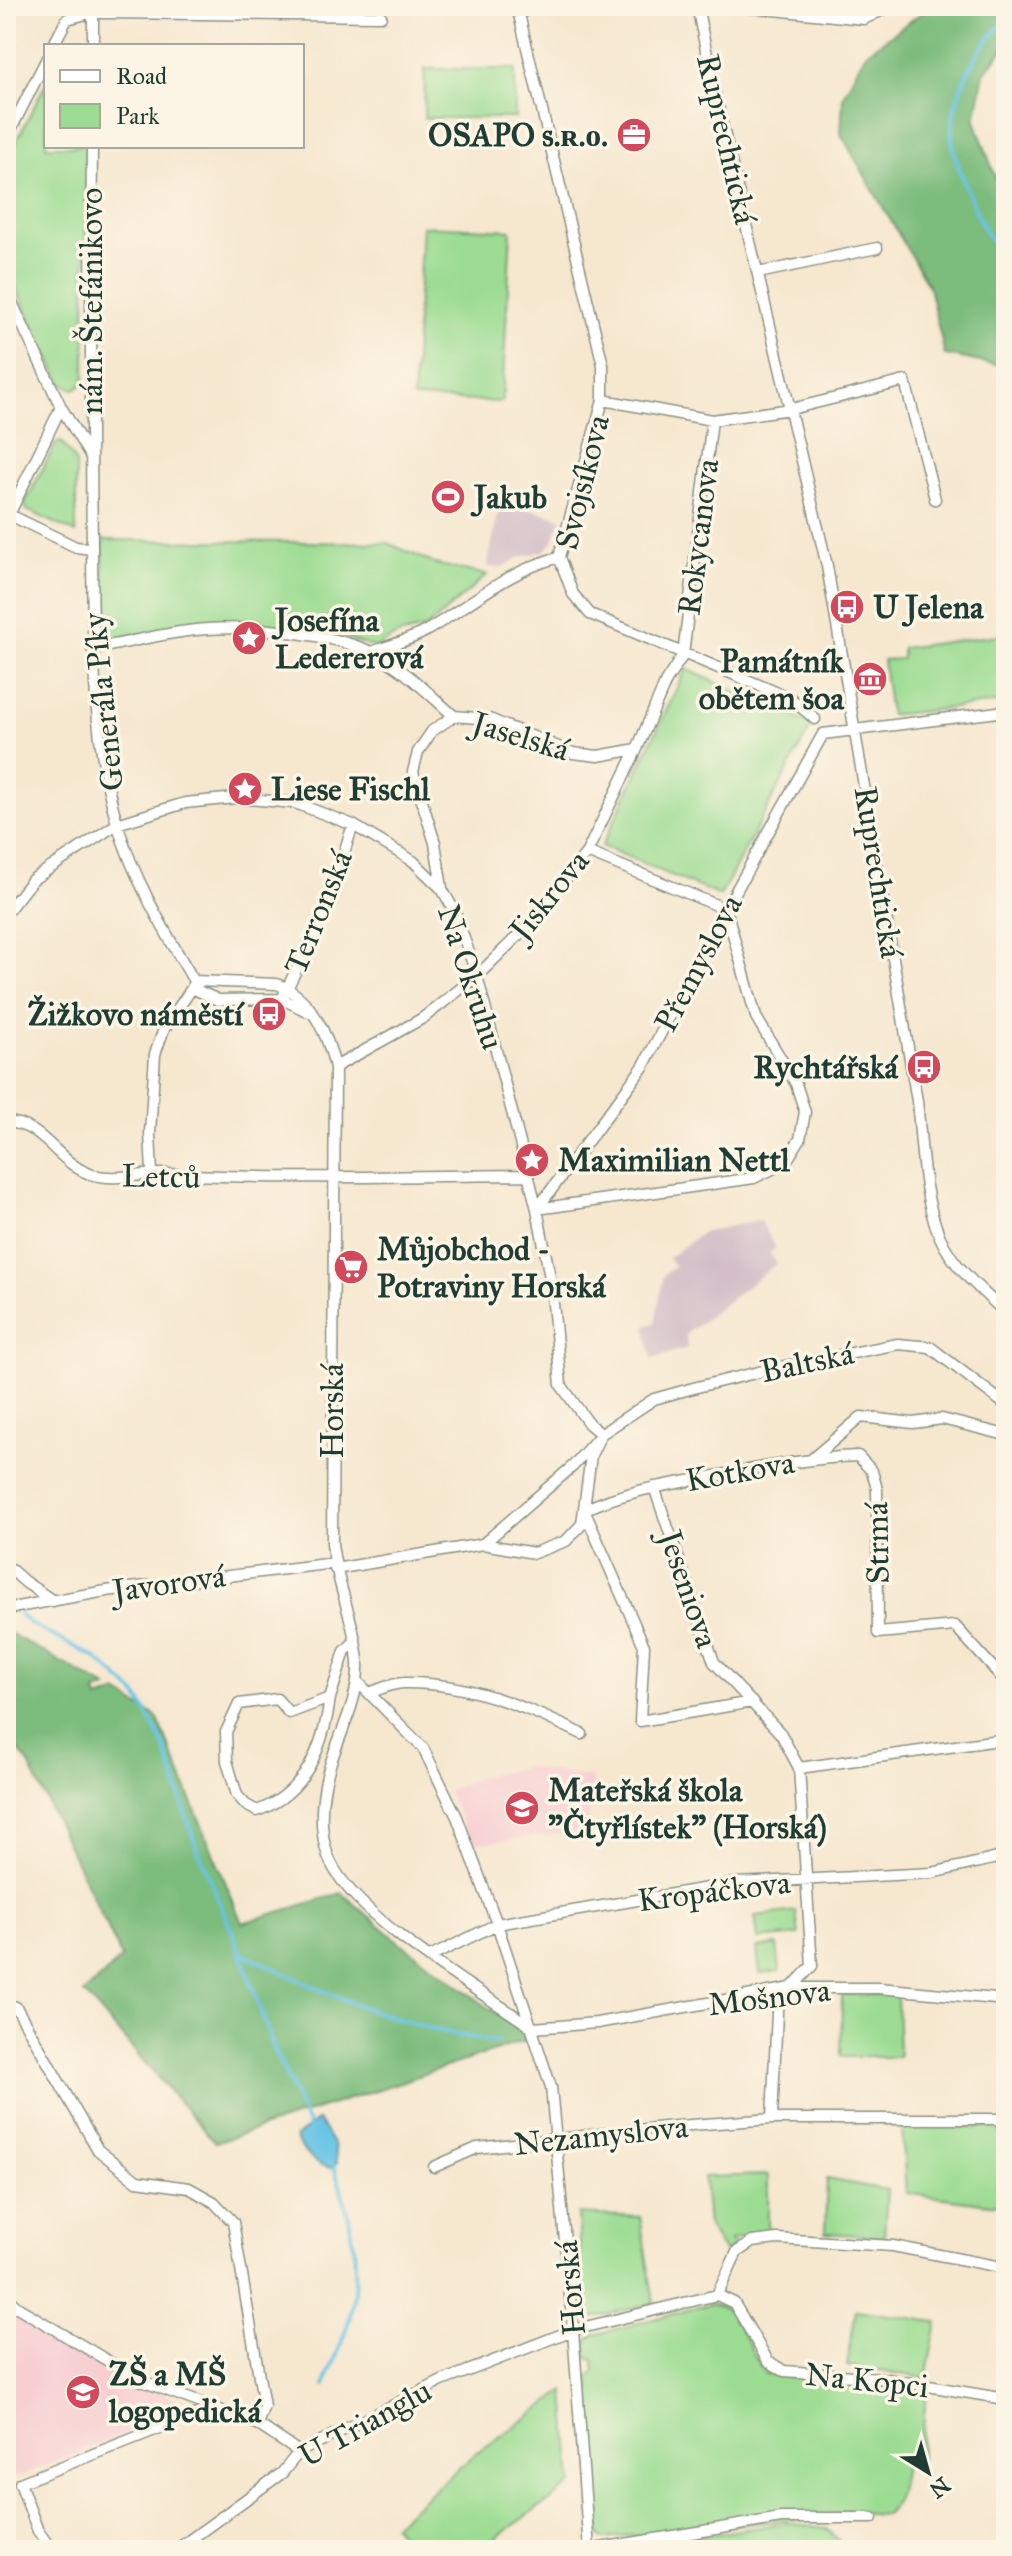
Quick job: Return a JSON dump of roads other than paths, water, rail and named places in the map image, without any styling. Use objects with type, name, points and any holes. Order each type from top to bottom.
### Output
[{"type":"street","points":[[66,6],[381,16]]},
{"type":"street","name":"Svojsíkova","points":[[517,6],[603,365],[603,400],[559,557],[573,594],[590,614],[790,698],[815,719]]},
{"type":"street","name":"Ruprechtická","points":[[697,6],[827,566],[917,1101],[933,1216],[941,1240],[960,1266],[1006,1313]]},
{"type":"street","points":[[732,6],[864,19],[891,6]]},
{"type":"street","points":[[54,44],[67,19],[95,9]]},
{"type":"street","points":[[93,44],[95,9]]},
{"type":"street","points":[[6,139],[44,64]]},
{"type":"street","name":"nám. Štefánikovo","points":[[92,148],[92,549]]},
{"type":"street","points":[[758,273],[877,248]]},
{"type":"street","name":"nám. Štefánikovo","points":[[6,290],[61,407],[90,456]]},
{"type":"street","points":[[603,400],[712,420],[791,409],[905,381],[935,499]]},
{"type":"street","name":"nám. Štefánikovo","points":[[7,516],[61,407]]},
{"type":"street","name":"Rokycanova","points":[[683,655],[712,420]]},
{"type":"street","points":[[7,516],[76,547],[92,549]]},
{"type":"street","name":"Generála Píky","points":[[92,549],[92,649],[102,759],[117,824],[153,912],[193,984]]},
{"type":"street","points":[[371,652],[421,634],[495,585],[526,568],[559,557]]},
{"type":"street","points":[[92,649],[206,629],[253,629],[318,637],[371,652],[415,681],[454,716]]},
{"type":"street","name":"Jiskrova","points":[[335,1067],[423,1018],[477,976],[530,924],[587,852],[666,681],[683,655]]},
{"type":"street","points":[[855,729],[1006,711]]},
{"type":"street","name":"Jaselská","points":[[442,889],[435,843],[413,772],[418,752],[432,731],[454,716],[489,719],[573,753],[598,756],[637,749]]},
{"type":"street","name":"Přemyslova","points":[[537,1209],[643,1067],[823,734],[855,729]]},
{"type":"street","name":"Na Okruhu","points":[[6,913],[32,880],[117,824],[185,803],[236,798],[295,803],[353,825],[413,861],[442,889],[455,912],[477,976],[537,1209],[551,1283],[561,1385],[589,1424],[601,1434]]},
{"type":"street","name":"Terronská","points":[[282,999],[325,911],[353,825]]},
{"type":"street","points":[[537,1209],[754,1178],[785,1163],[800,1139],[805,1112],[796,1084],[756,1017],[726,909],[587,852]]},
{"type":"street","points":[[193,984],[277,984],[300,998],[314,1014]]},
{"type":"street","points":[[193,984],[218,1000],[282,999],[314,1014]]},
{"type":"street","points":[[152,1173],[150,1133],[155,1054],[164,1029],[193,984]]},
{"type":"street","points":[[1006,998],[1006,1018]]},
{"type":"street","name":"Horská","points":[[314,1014],[328,1038],[335,1067],[332,1527],[335,1566],[355,1641],[357,1681],[324,1789],[324,1842],[331,1862],[347,1889],[366,1908],[430,1957],[533,2028]]},
{"type":"street","name":"Letců","points":[[6,1122],[17,1123],[42,1136],[70,1164],[94,1175],[527,1175]]},
{"type":"street","name":"Baltská","points":[[483,1544],[573,1466],[601,1434],[654,1399],[682,1391],[776,1368],[898,1344],[930,1347],[1006,1405]]},
{"type":"street","name":"Kotkova","points":[[584,1510],[608,1499],[654,1487],[813,1458],[861,1417],[913,1423],[942,1419],[1006,1435]]},
{"type":"street","points":[[335,1566],[483,1544],[534,1553],[566,1541],[582,1524],[591,1455],[601,1434]]},
{"type":"street","name":"Strmá","points":[[813,1458],[858,1456],[872,1471],[877,1489],[878,1633],[955,1626],[1006,1682]]},
{"type":"street","name":"Jeseniova","points":[[654,1487],[714,1662],[781,1734],[799,1768],[812,1966],[791,1988]]},
{"type":"street","points":[[584,1510],[644,1646],[640,1721],[752,1702]]},
{"type":"street","points":[[6,1565],[53,1601]]},
{"type":"street","name":"Javorová","points":[[6,1609],[196,1579],[335,1566]]},
{"type":"street","points":[[330,1698],[289,1713],[277,1699],[239,1704],[226,1732],[227,1761],[237,1795],[246,1805],[257,1811],[267,1808],[302,1781],[326,1726],[330,1698],[345,1651],[355,1641]]},
{"type":"street","name":"Horská","points":[[357,1681],[423,1748],[457,1817],[497,1924],[551,2087],[589,2550]]},
{"type":"street","points":[[369,1693],[402,1683],[456,1687],[520,1705],[582,1734]]},
{"type":"street","points":[[799,1768],[1006,1739]]},
{"type":"street","name":"Kropáčkova","points":[[430,1957],[497,1924],[737,1883],[932,1873],[1006,1856]]},
{"type":"street","name":"Mošnova","points":[[533,2028],[597,2023],[791,1988],[879,1988],[1006,2000]]},
{"type":"street","points":[[772,2119],[778,1991]]},
{"type":"street","points":[[6,2004],[16,2007],[98,2150],[137,2181],[189,2188],[214,2202],[233,2222],[264,2406],[257,2424]]},
{"type":"street","name":"Nezamyslova","points":[[434,2167],[477,2148],[772,2119],[1006,2119]]},
{"type":"street","points":[[573,2330],[717,2295],[737,2252],[752,2242],[777,2239],[893,2246],[1006,2268]]},
{"type":"street","name":"Na Kopci","points":[[717,2295],[734,2303],[768,2361],[784,2371],[880,2378],[1006,2399]]},
{"type":"street","points":[[6,2297],[17,2307],[142,2381],[257,2424],[299,2452]]},
{"type":"street","name":"U Trianglu","points":[[176,2550],[282,2473],[299,2452],[442,2381],[573,2330]]},
{"type":"street","points":[[52,2550],[38,2531],[20,2483],[193,2415],[233,2414]]},
{"type":"street","points":[[589,2550],[781,2518],[872,2518]]},
{"type":"water","points":[[318,2120],[334,2145],[337,2163],[331,2168],[310,2157],[295,2138]]},
{"type":"waterway","points":[[1006,21],[972,63],[957,99],[952,135],[954,152],[980,222],[994,244],[1006,255]]},
{"type":"waterway","points":[[19,1614],[32,1625],[96,1658],[137,1695],[164,1745],[194,1840],[240,1951],[274,2049],[310,2129]]},
{"type":"waterway","points":[[241,1952],[366,2008],[431,2029],[498,2042]]},
{"type":"waterway","points":[[325,2385],[348,2324],[355,2276],[353,2238],[333,2164]]},
{"type":"place","name":"OSAPO s.ʀ.ᴏ.","points":[[634,135]]},
{"type":"place","name":"Jakub","points":[[448,497]]},
{"type":"place","name":"U Jelena","points":[[847,607]]},
{"type":"place","name":"Josefína Ledererová","points":[[249,638]]},
{"type":"place","name":"Památník obětem šoa","points":[[870,679]]},
{"type":"place","name":"Liese Fischl","points":[[245,789]]},
{"type":"place","name":"Žižkovo náměstí","points":[[269,1014]]},
{"type":"place","name":"Rychtářská","points":[[924,1067]]},
{"type":"place","name":"Maximilian Nettl","points":[[532,1160]]},
{"type":"place","name":"Můjobchod - Potraviny Horská","points":[[351,1267]]},
{"type":"place","name":"Mateřská škola \"Čtyřlístek\" (Horská)","points":[[522,1808]]},
{"type":"place","name":"ZŠ a MŠ logopedická","points":[[83,2392]]}]
